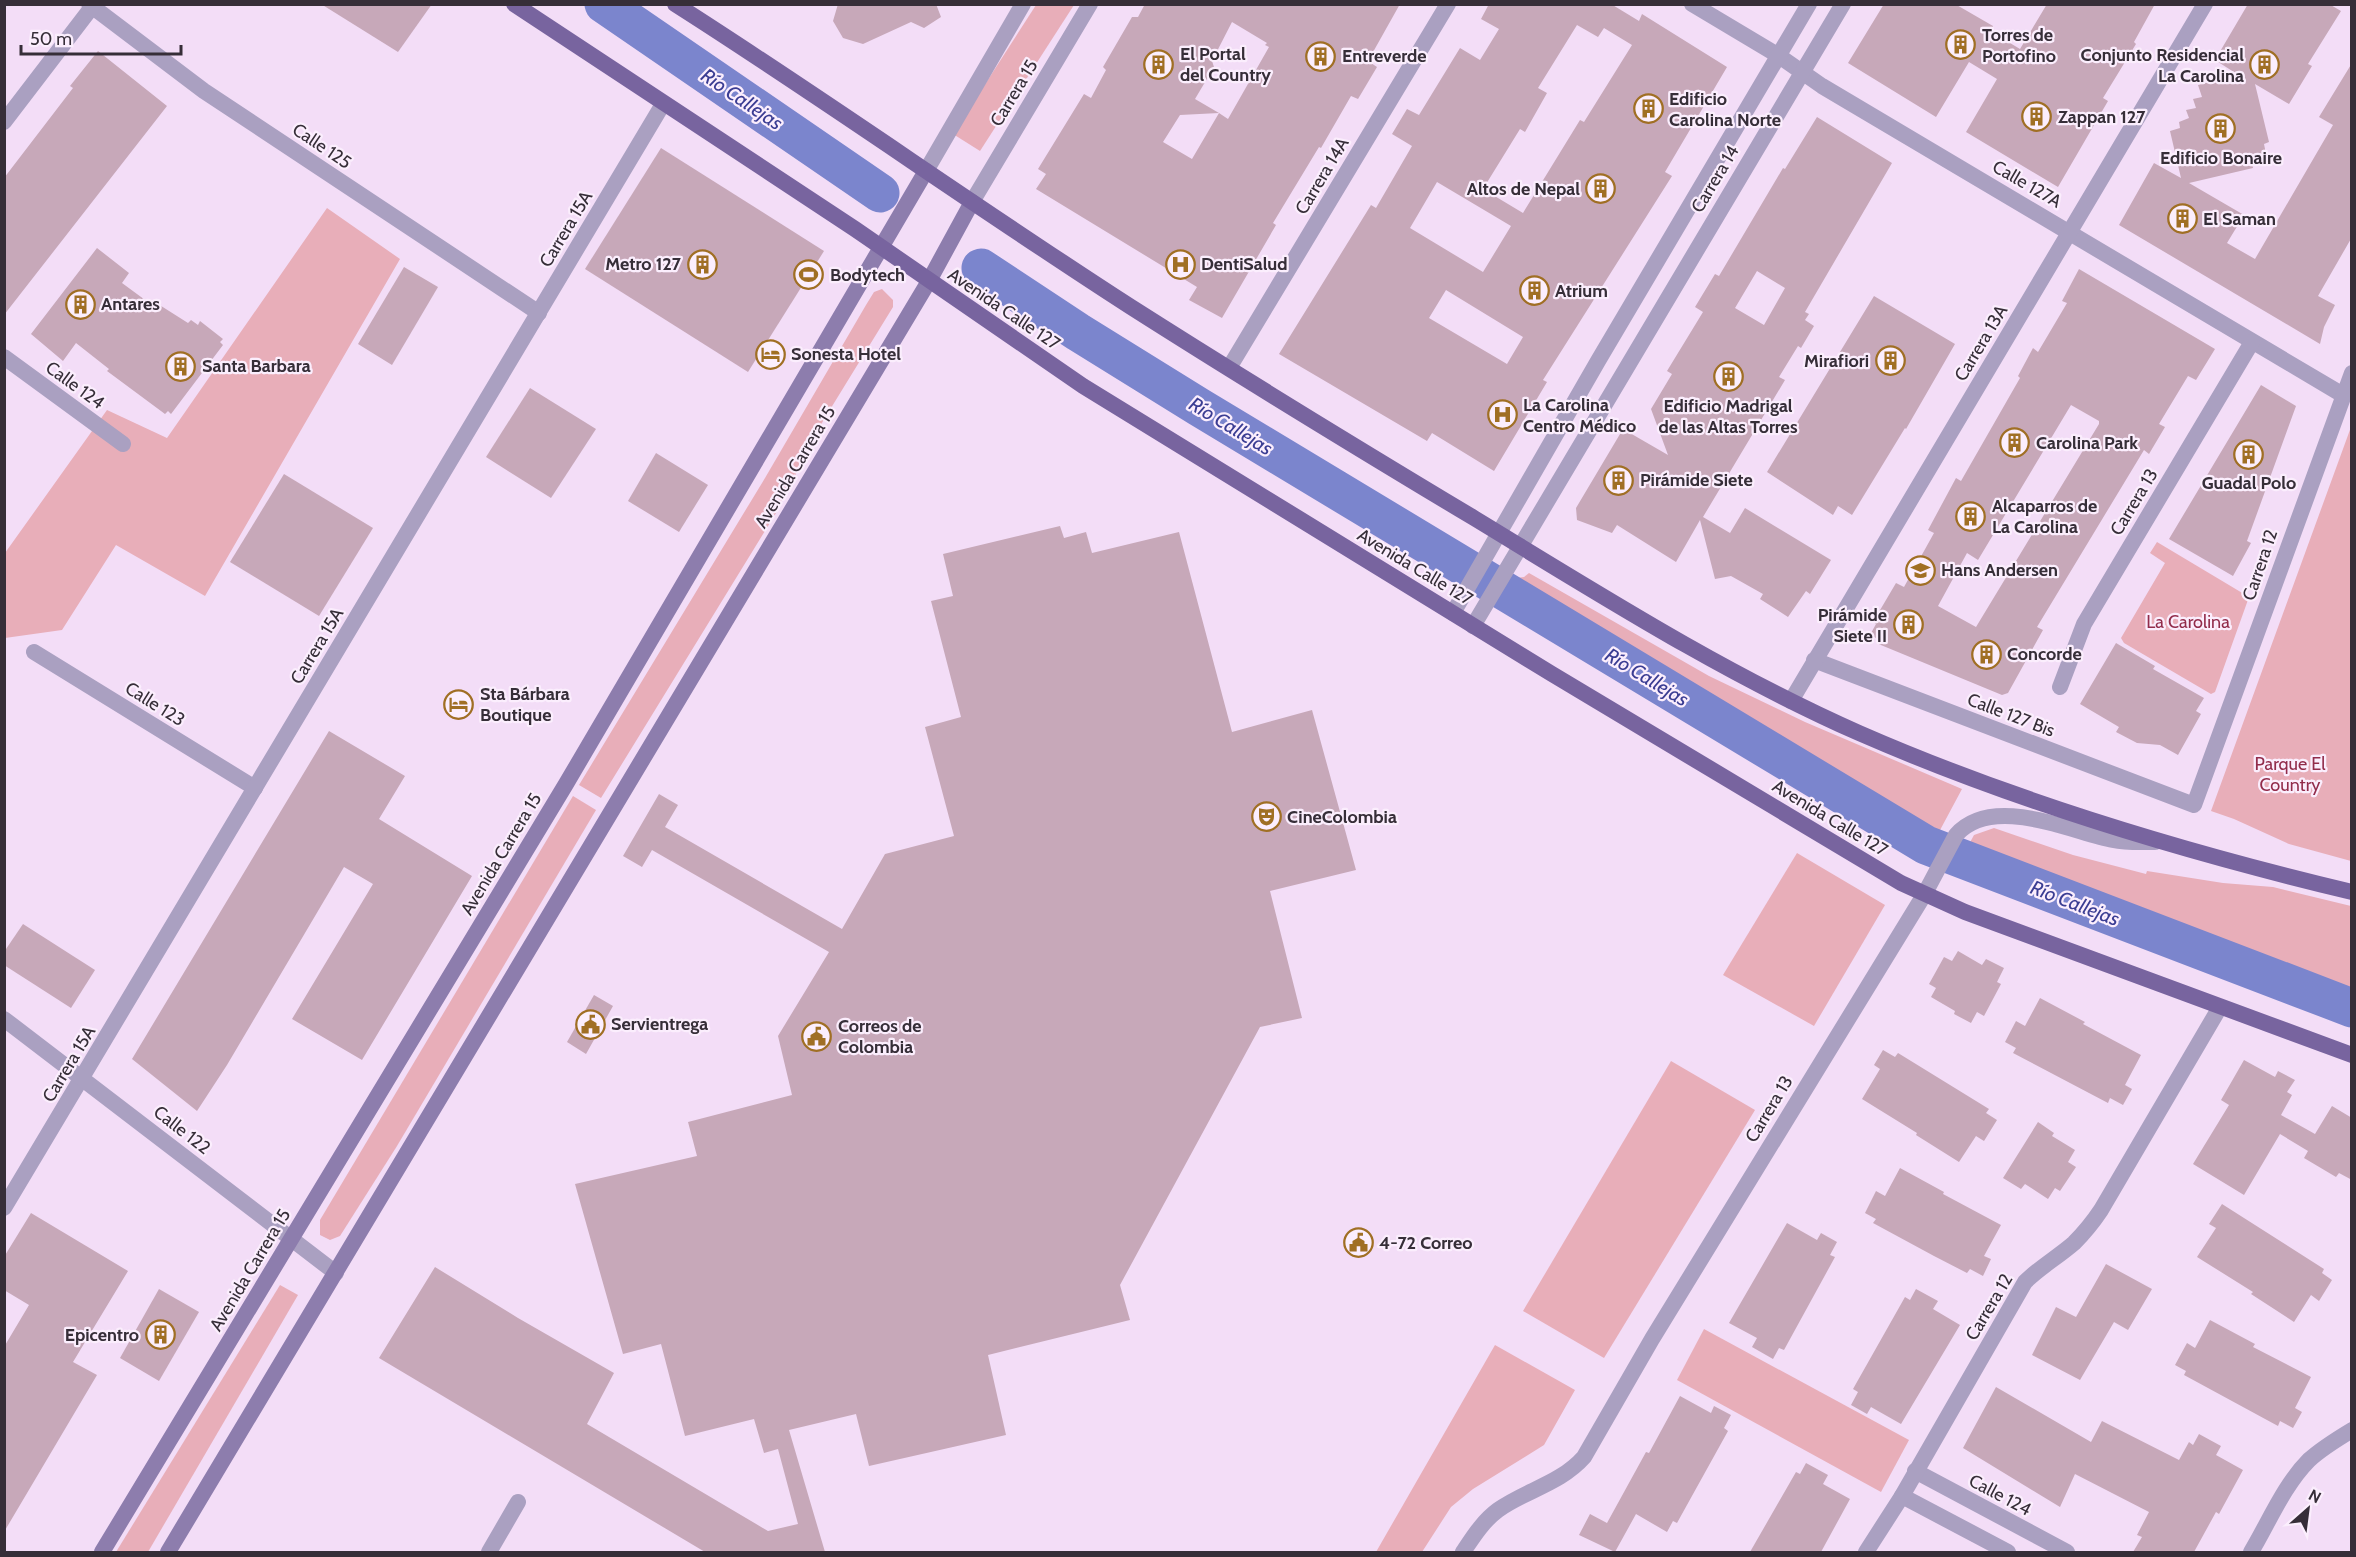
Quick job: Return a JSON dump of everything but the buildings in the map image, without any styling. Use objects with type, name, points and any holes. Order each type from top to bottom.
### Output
[{"type":"main road","name":"Avenida Calle 127","points":[[514,4],[881,248],[1083,386],[1473,626],[1901,883],[1927,889],[1965,912],[2352,1055]]},
{"type":"main road","points":[[675,4],[1112,295],[1519,546],[1700,652],[1791,701],[1859,733],[1978,781],[2168,843],[2352,892]]},
{"type":"main road","name":"Avenida Carrera 15","points":[[102,1552],[571,776],[926,171]]},
{"type":"main road","name":"Avenida Carrera 15","points":[[168,1552],[929,281],[972,202]]},
{"type":"street","name":"Carrera 15","points":[[926,171],[1023,4]]},
{"type":"street","name":"Carrera 15","points":[[972,202],[1090,4]]},
{"type":"street","name":"Carrera 14A","points":[[1229,368],[1448,4]]},
{"type":"street","name":"Calle 127A","points":[[1692,4],[2343,395]]},
{"type":"street","name":"Carrera 14","points":[[1453,613],[1598,361],[1809,4]]},
{"type":"street","name":"Carrera 14","points":[[1473,626],[1843,4]]},
{"type":"street","name":"Carrera 13A","points":[[1791,701],[2205,4]]},
{"type":"street","points":[[4,122],[90,6]]},
{"type":"street","name":"Calle 125","points":[[90,6],[204,91],[539,313]]},
{"type":"street","name":"Carrera 15A","points":[[4,1208],[663,104]]},
{"type":"street","name":"Carrera 13","points":[[2060,687],[2084,624],[2252,342]]},
{"type":"street","name":"Calle 124","points":[[4,357],[123,444]]},
{"type":"street","points":[[1598,361],[1621,374]]},
{"type":"street","name":"Carrera 12","points":[[2194,805],[2352,373]]},
{"type":"street","name":"Calle 123","points":[[34,652],[255,788]]},
{"type":"street","name":"Calle 127 Bis","points":[[1814,660],[2194,805]]},
{"type":"street","name":"Carrera 13","points":[[1463,1552],[1481,1525],[1498,1510],[1560,1478],[1584,1457],[1652,1339],[1962,828],[1976,819],[2014,816],[2116,841],[2168,843]]},
{"type":"street","name":"Carrera 12","points":[[1866,1552],[1902,1496],[2025,1282],[2084,1234],[2101,1210],[2220,1007]]},
{"type":"street","name":"Calle 122","points":[[4,1019],[336,1273]]},
{"type":"street","points":[[2251,1552],[2289,1486],[2308,1461],[2326,1446],[2352,1430]]},
{"type":"street","name":"Calle 124","points":[[1915,1471],[2067,1552]]},
{"type":"street","points":[[1902,1496],[2008,1552]]},
{"type":"street","points":[[489,1552],[518,1502]]},
{"type":"green space","points":[[1036,5],[1074,5],[980,151],[953,134]]},
{"type":"green space","points":[[327,208],[400,259],[205,596],[116,545],[62,630],[5,638],[5,553],[107,410],[167,438]]},
{"type":"green space","points":[[882,289],[893,300],[893,307],[823,421],[776,513],[601,798],[579,785],[765,478],[866,305],[874,292]]},
{"type":"green space","name":"Parque El Country","points":[[2351,427],[2352,861],[2289,844],[2211,811]]},
{"type":"green space","name":"La Carolina","points":[[2157,542],[2249,597],[2215,692],[2211,694],[2124,643],[2121,638],[2165,563],[2150,553]]},
{"type":"green space","points":[[1529,573],[1709,676],[1805,722],[1962,789],[1939,832],[1516,578],[1524,577]]},
{"type":"green space","points":[[573,796],[596,810],[397,1146],[340,1236],[330,1240],[320,1235],[320,1220]]},
{"type":"green space","points":[[1994,828],[2073,855],[2146,874],[2147,871],[2223,883],[2273,887],[2351,906],[2351,990],[2032,876],[1967,848],[1974,835]]},
{"type":"green space","points":[[1797,853],[1885,905],[1814,1026],[1723,975]]},
{"type":"green space","points":[[1671,1061],[1755,1110],[1604,1358],[1523,1311]]},
{"type":"green space","points":[[280,1285],[298,1295],[148,1552],[116,1552]]},
{"type":"green space","points":[[1704,1329],[1909,1440],[1881,1492],[1677,1380]]},
{"type":"green space","points":[[1495,1345],[1575,1390],[1544,1445],[1473,1489],[1451,1507],[1422,1552],[1376,1552]]},
{"type":"waterway","name":"Río Callejas","points":[[604,4],[880,193]]},
{"type":"waterway","name":"Río Callejas","points":[[981,268],[1078,332],[1199,407],[1926,845],[2352,1008]]},
{"type":"place","name":"Torres de Portofino","points":[[1961,45]]},
{"type":"place","name":"Entreverde","points":[[1321,56]]},
{"type":"place","name":"El Portal del Country","points":[[1159,64]]},
{"type":"place","name":"Conjunto Residencial La Carolina","points":[[2265,65]]},
{"type":"place","name":"Edificio Carolina Norte","points":[[1648,109]]},
{"type":"place","name":"Zappan 127","points":[[2037,117]]},
{"type":"place","name":"Edificio Bonaire","points":[[2221,129]]},
{"type":"place","name":"Altos de Nepal","points":[[1601,189]]},
{"type":"place","name":"El Saman","points":[[2182,219]]},
{"type":"place","name":"Metro 127","points":[[702,264]]},
{"type":"place","name":"DentiSalud","points":[[1180,264]]},
{"type":"place","name":"Bodytech","points":[[809,275]]},
{"type":"place","name":"Atrium","points":[[1534,291]]},
{"type":"place","name":"Antares","points":[[80,304]]},
{"type":"place","name":"Sonesta Hotel","points":[[770,354]]},
{"type":"place","name":"Mirafiori","points":[[1890,361]]},
{"type":"place","name":"Santa Barbara","points":[[181,366]]},
{"type":"place","name":"Edificio Madrigal de las Altas Torres","points":[[1728,377]]},
{"type":"place","name":"La Carolina Centro Médico","points":[[1502,415]]},
{"type":"place","name":"Carolina Park","points":[[2015,443]]},
{"type":"place","name":"Guadal Polo","points":[[2249,454]]},
{"type":"place","name":"Pirámide Siete","points":[[1619,480]]},
{"type":"place","name":"Alcaparros de La Carolina","points":[[1971,516]]},
{"type":"place","name":"Hans Andersen","points":[[1920,570]]},
{"type":"place","name":"Pirámide Siete II","points":[[1908,625]]},
{"type":"place","name":"Concorde","points":[[1986,654]]},
{"type":"place","name":"Sta Bárbara Boutique","points":[[459,704]]},
{"type":"place","name":"CineColombia","points":[[1266,817]]},
{"type":"place","name":"Servientrega","points":[[590,1024]]},
{"type":"place","name":"Correos de Colombia","points":[[817,1036]]},
{"type":"place","name":"4-72 Correo","points":[[1358,1243]]},
{"type":"place","name":"Epicentro","points":[[160,1335]]}]
